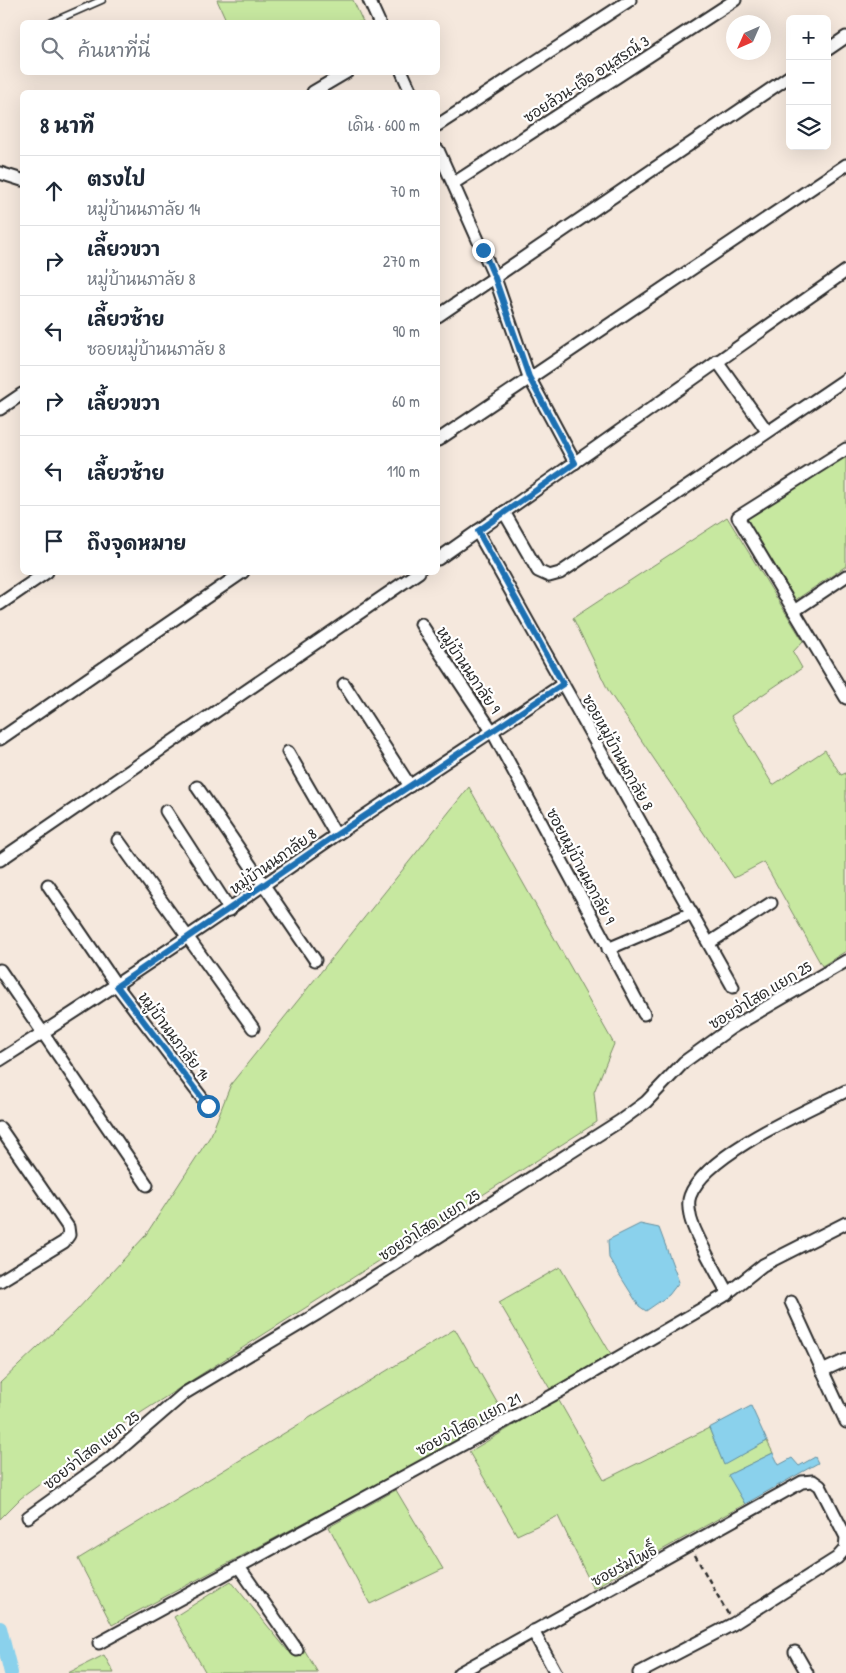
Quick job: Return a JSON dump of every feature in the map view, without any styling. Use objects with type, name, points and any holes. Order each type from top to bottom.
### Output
[{"type":"street","points":[[369,0],[378,20]]},
{"type":"street","points":[[440,124],[630,0]]},
{"type":"street","name":"ซอยล้วน-เจือ อนุสรณ์ 3","points":[[454,184],[718,5],[735,0]]},
{"type":"street","points":[[831,47],[846,37]]},
{"type":"street","points":[[316,90],[342,75]]},
{"type":"street","points":[[403,75],[410,90]]},
{"type":"street","points":[[440,315],[786,79]]},
{"type":"street","points":[[440,154],[495,278],[529,377],[575,463]]},
{"type":"street","points":[[440,439],[846,165]]},
{"type":"street","points":[[0,173],[20,179]]},
{"type":"street","points":[[440,559],[846,271]]},
{"type":"street","points":[[717,361],[767,431]]},
{"type":"street","points":[[504,512],[538,571],[549,576],[560,573],[846,379]]},
{"type":"street","points":[[0,409],[20,395]]},
{"type":"street","points":[[846,449],[738,517],[846,698]]},
{"type":"street","name":"ซอยหมู่บ้านนภาลัย 8","points":[[478,531],[733,987]]},
{"type":"street","points":[[0,604],[43,575]]},
{"type":"street","points":[[0,738],[239,575]]},
{"type":"street","points":[[0,860],[415,575]]},
{"type":"street","points":[[794,611],[846,576]]},
{"type":"street","name":"หมู่บ้านนภาลัย 9","points":[[421,624],[492,731]]},
{"type":"street","points":[[344,684],[410,786]]},
{"type":"street","name":"หมู่บ้านนภาลัย 8","points":[[0,1060],[117,986],[266,886],[336,835],[563,684]]},
{"type":"street","name":"ซอยหมู่บ้านนภาลัย 9","points":[[492,731],[644,1014]]},
{"type":"street","points":[[288,752],[336,835]]},
{"type":"street","points":[[197,787],[316,960]]},
{"type":"street","points":[[166,811],[230,910]]},
{"type":"street","points":[[118,840],[253,1028]]},
{"type":"street","name":"หมู่บ้านนภาลัย 14","points":[[48,885],[117,986],[208,1106]]},
{"type":"street","points":[[708,943],[772,903]]},
{"type":"street","points":[[608,950],[692,913]]},
{"type":"street","name":"ซอยจ่าโสด แยก 25","points":[[28,1517],[110,1458],[186,1393],[318,1314],[620,1121],[646,1102],[684,1062],[731,1028],[846,961]]},
{"type":"street","points":[[0,970],[147,1185]]},
{"type":"street","points":[[728,1294],[690,1217],[690,1197],[695,1186],[741,1144],[846,1091]]},
{"type":"street","points":[[0,1128],[68,1227],[69,1235],[64,1242],[0,1281]]},
{"type":"street","name":"ซอยจ่าโสด แยก 21","points":[[98,1643],[549,1397],[728,1294],[750,1274],[764,1265],[846,1222]]},
{"type":"street","points":[[790,1302],[846,1422]]},
{"type":"street","points":[[822,1371],[846,1360]]},
{"type":"street","name":"ซอยร่มโพธิ์","points":[[459,1673],[802,1482],[813,1481],[820,1486],[846,1537],[845,1549],[837,1558],[733,1624]]},
{"type":"street","points":[[238,1567],[297,1650]]},
{"type":"street","points":[[639,1673],[733,1624]]},
{"type":"street","points":[[534,1631],[556,1673]]},
{"type":"street","points":[[795,1652],[807,1673]]},
{"type":"lane","points":[[57,20],[102,0]]},
{"type":"path","points":[[690,1546],[733,1624]]},
{"type":"green space","points":[[217,0],[353,0],[362,20],[226,20]]},
{"type":"green space","points":[[846,455],[846,566],[794,601],[744,518]]},
{"type":"green space","points":[[727,517],[803,641],[793,652],[802,668],[731,716],[773,785],[825,750],[841,775],[846,773],[846,951],[822,966],[764,862],[734,878],[609,692],[573,618]]},
{"type":"green space","points":[[469,787],[614,1044],[594,1092],[597,1122],[120,1426],[21,1498],[0,1519],[0,1383],[76,1311],[145,1236],[211,1135],[231,1084]]},
{"type":"green space","points":[[560,1267],[611,1354],[550,1389],[499,1302]]},
{"type":"green space","points":[[455,1329],[503,1413],[429,1456],[112,1625],[78,1559]]},
{"type":"green space","points":[[558,1399],[604,1480],[709,1428],[724,1464],[767,1441],[773,1453],[729,1475],[745,1504],[593,1588],[558,1516],[517,1535],[469,1452]]},
{"type":"green space","points":[[396,1490],[443,1569],[370,1604],[329,1527]]},
{"type":"green space","points":[[231,1581],[288,1651],[301,1644],[318,1673],[206,1673],[174,1617]]},
{"type":"green space","points":[[104,1655],[114,1673],[68,1673]]},
{"type":"water","points":[[640,1224],[659,1228],[679,1282],[669,1295],[646,1311],[639,1306],[609,1258],[608,1240]]},
{"type":"water","points":[[751,1406],[767,1441],[724,1465],[709,1428]]},
{"type":"water","points":[[773,1453],[779,1465],[792,1458],[799,1466],[815,1457],[818,1463],[745,1504],[728,1475]]},
{"type":"waterway","points":[[0,1628],[11,1673]]},
{"type":"route","points":[[208,1106],[117,986],[266,886],[336,835],[563,684],[478,531],[575,463],[529,377],[495,278],[483,250]]}]
